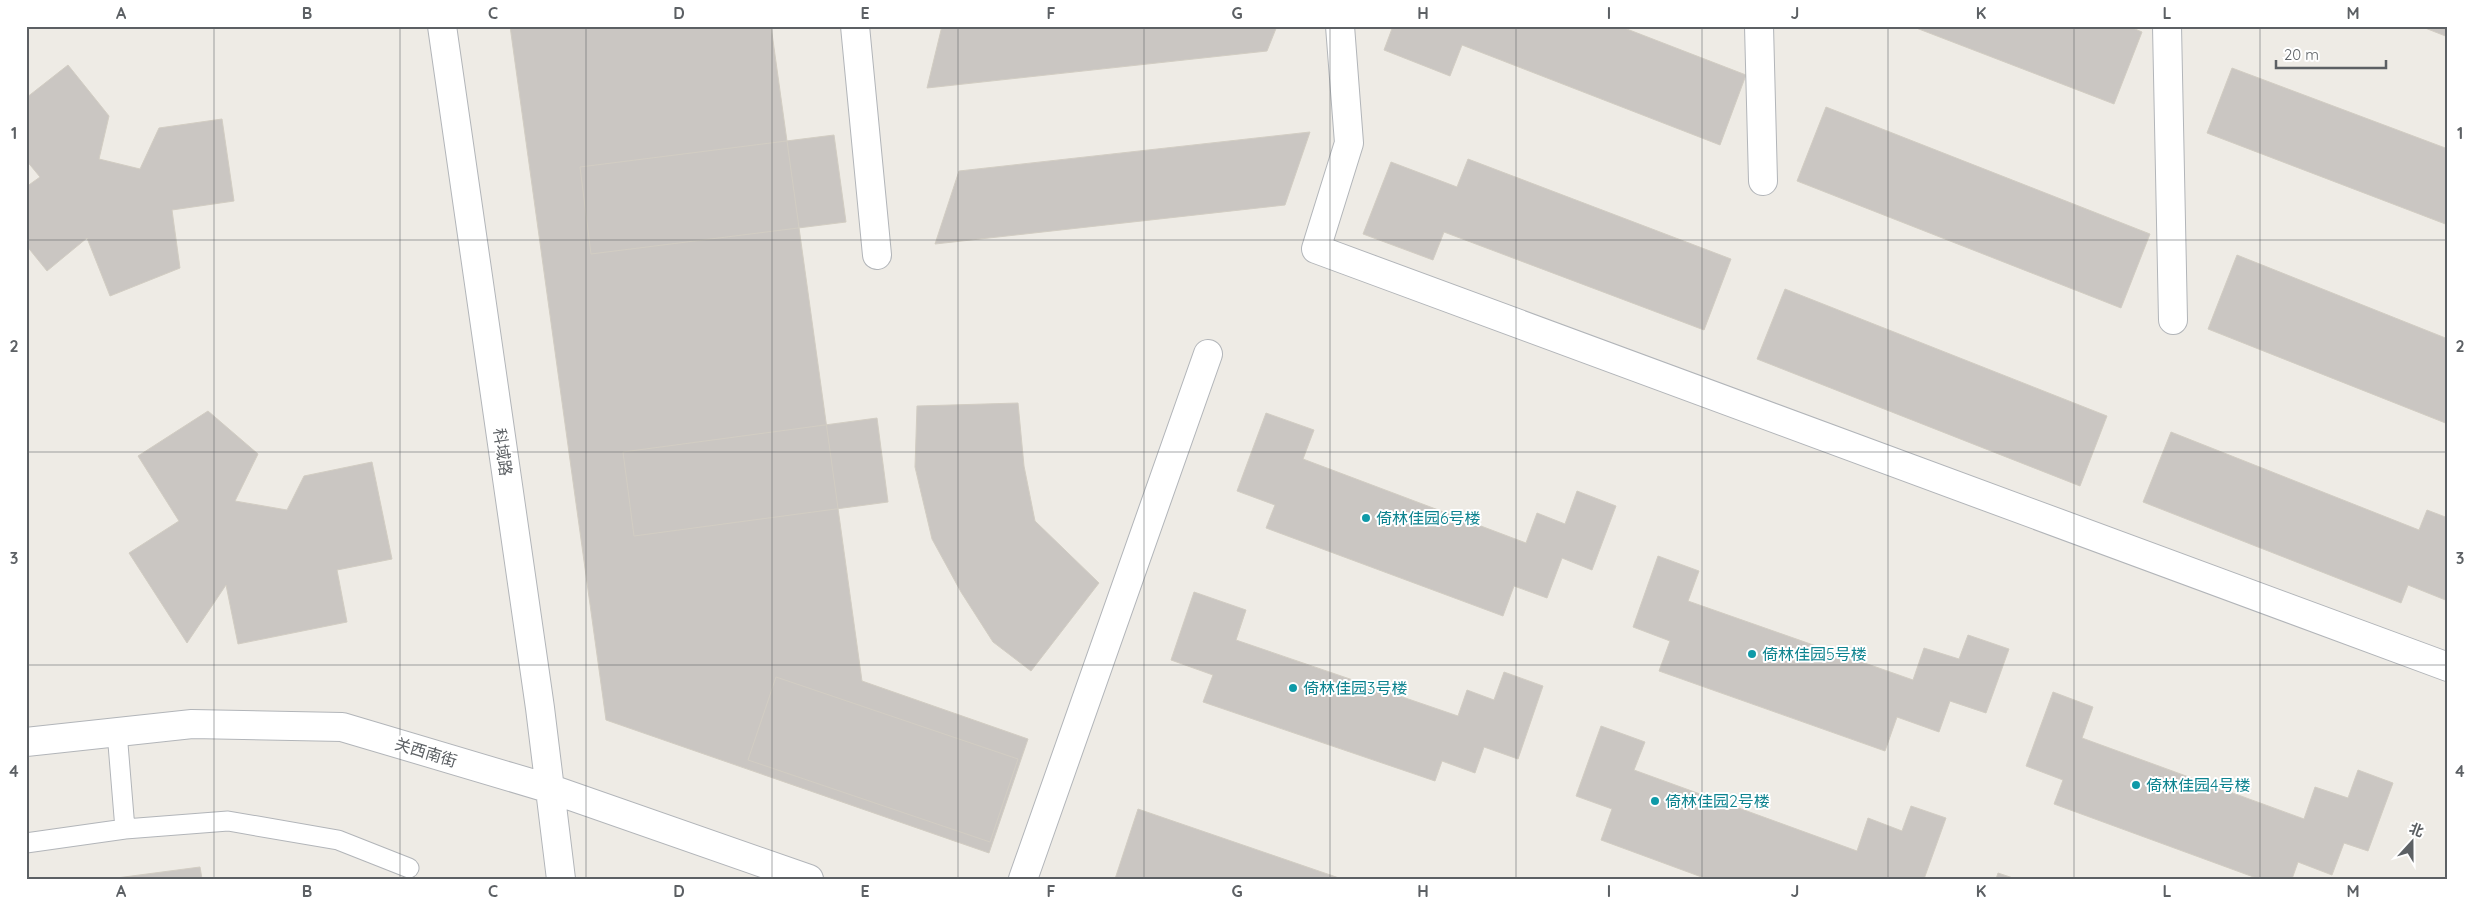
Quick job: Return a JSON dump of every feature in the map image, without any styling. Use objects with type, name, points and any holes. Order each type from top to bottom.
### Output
[{"type":"street","name":"科域路","points":[[442,26],[551,789],[561,879]]},
{"type":"street","points":[[855,26],[877,255]]},
{"type":"street","points":[[1340,26],[1349,143],[1316,249],[2448,667]]},
{"type":"street","points":[[1759,26],[1763,181]]},
{"type":"street","points":[[2167,26],[2174,320]]},
{"type":"street","points":[[1023,879],[1208,354]]},
{"type":"street","name":"关西南街","points":[[26,742],[192,724],[342,727],[551,789],[809,879]]},
{"type":"lane","points":[[117,732],[125,829]]},
{"type":"lane","points":[[26,843],[125,829],[228,821],[338,840],[410,868]]},
{"type":"building","points":[[510,26],[771,26],[862,681],[1028,739],[989,853],[606,720]]},
{"type":"building","points":[[942,26],[1277,26],[1267,51],[927,88]]},
{"type":"building","points":[[1393,26],[1619,26],[1746,75],[1720,145],[1462,45],[1450,76],[1384,50]]},
{"type":"building","points":[[1911,26],[2128,26],[2142,32],[2114,104]]},
{"type":"building","points":[[2420,26],[2448,26],[2448,37]]},
{"type":"building","points":[[68,65],[109,116],[99,159],[140,169],[159,128],[222,119],[234,201],[172,210],[180,268],[110,296],[87,238],[47,271],[26,245],[26,187],[40,177],[26,160],[26,98]]},
{"type":"building","points":[[2232,68],[2448,149],[2448,225],[2207,133]]},
{"type":"building","points":[[1826,107],[2150,234],[2121,308],[1797,181]]},
{"type":"building","points":[[1310,132],[1285,205],[935,244],[959,171]]},
{"type":"building","points":[[834,135],[846,222],[591,254],[580,167]]},
{"type":"building","points":[[1468,159],[1731,259],[1704,330],[1444,232],[1433,260],[1363,234],[1391,162],[1457,187]]},
{"type":"building","points":[[2237,255],[2448,339],[2448,424],[2208,329]]},
{"type":"building","points":[[1785,289],[2107,416],[2080,486],[1757,359]]},
{"type":"building","points":[[1018,403],[1024,466],[1035,521],[1099,583],[1031,671],[993,642],[961,592],[932,539],[915,467],[917,406]]},
{"type":"building","points":[[208,411],[258,454],[235,501],[287,510],[304,476],[372,462],[392,559],[337,570],[347,622],[238,644],[226,585],[187,643],[129,553],[179,521],[138,456]]},
{"type":"building","name":"倚林佳园6号楼","points":[[1266,413],[1314,430],[1303,459],[1526,543],[1537,513],[1565,524],[1577,491],[1616,506],[1592,570],[1562,558],[1547,598],[1514,586],[1503,616],[1266,528],[1275,505],[1237,491]]},
{"type":"building","points":[[877,418],[888,502],[634,536],[623,452]]},
{"type":"building","points":[[2171,432],[2419,530],[2427,510],[2448,518],[2448,601],[2408,585],[2401,603],[2143,502]]},
{"type":"building","name":"倚林佳园5号楼","points":[[1658,556],[1699,571],[1688,601],[1913,680],[1924,648],[1959,659],[1968,635],[2009,649],[1986,713],[1950,701],[1939,732],[1897,717],[1885,751],[1659,671],[1670,641],[1633,627]]},
{"type":"building","name":"倚林佳园3号楼","points":[[1194,592],[1246,610],[1236,640],[1458,716],[1467,690],[1494,700],[1504,672],[1543,686],[1518,759],[1484,747],[1475,773],[1442,761],[1435,781],[1203,702],[1213,675],[1171,660]]},
{"type":"building","points":[[776,677],[1018,759],[990,842],[748,760]]},
{"type":"building","name":"倚林佳园4号楼","points":[[2053,692],[2093,707],[2082,738],[2304,819],[2315,787],[2348,798],[2358,770],[2393,783],[2368,851],[2344,843],[2332,875],[2298,862],[2292,879],[2259,879],[2054,804],[2063,780],[2026,766]]},
{"type":"building","name":"倚林佳园2号楼","points":[[1601,726],[1645,742],[1634,770],[1857,851],[1868,818],[1902,831],[1911,806],[1946,818],[1924,879],[1707,879],[1601,840],[1612,809],[1576,796]]},
{"type":"building","points":[[1138,809],[1342,879],[1115,879]]},
{"type":"building","points":[[200,867],[202,879],[109,879]]},
{"type":"building","points":[[1998,873],[2016,879],[1996,879]]},
{"type":"place","name":"倚林佳园6号楼","points":[[1366,518]]},
{"type":"place","name":"倚林佳园5号楼","points":[[1752,654]]},
{"type":"place","name":"倚林佳园3号楼","points":[[1293,688]]},
{"type":"place","name":"倚林佳园4号楼","points":[[2136,785]]},
{"type":"place","name":"倚林佳园2号楼","points":[[1655,801]]}]
